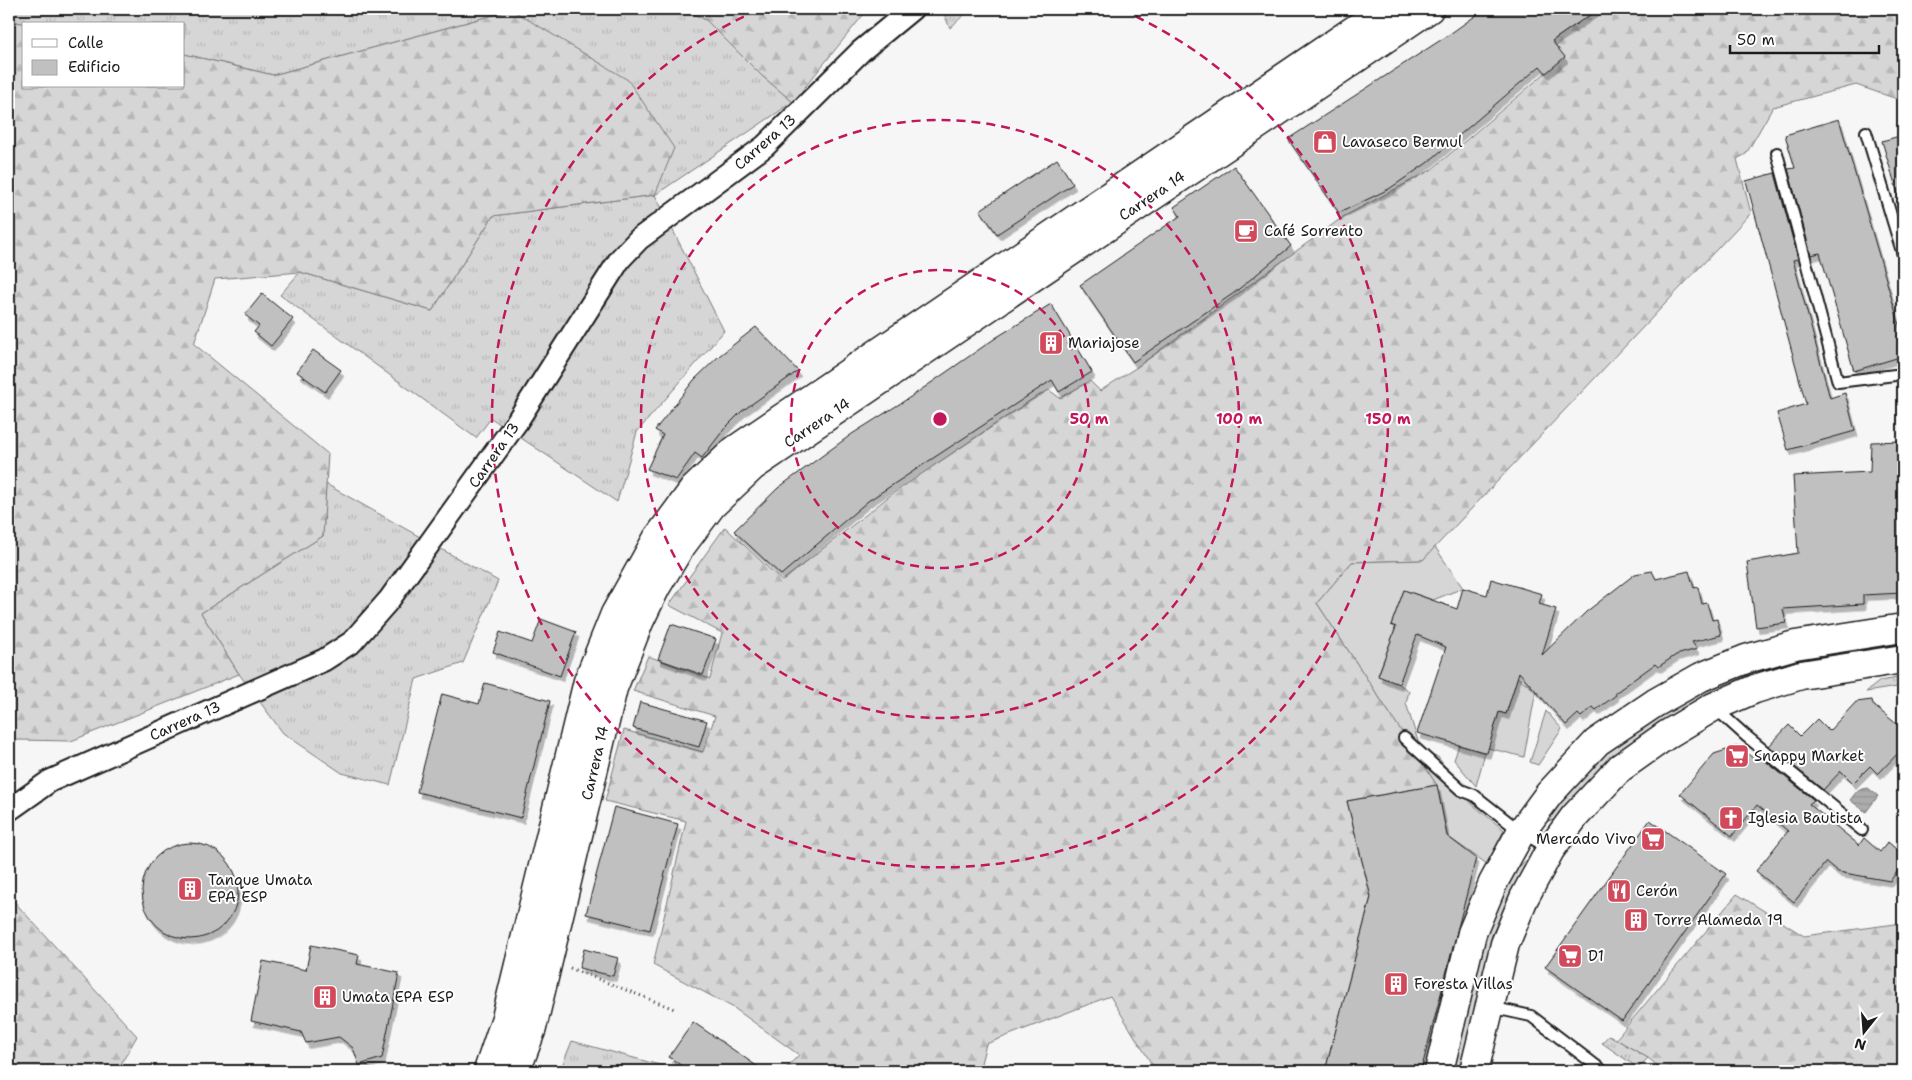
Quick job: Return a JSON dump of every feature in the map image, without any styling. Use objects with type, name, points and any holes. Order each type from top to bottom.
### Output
[{"type":"main road","name":"Carrera 14","points":[[488,1071],[506,1018],[588,681],[614,614],[633,578],[657,539],[694,489],[735,450],[1385,9]]},
{"type":"main road","name":"Carrera 14","points":[[516,1071],[532,1028],[613,688],[638,622],[656,587],[679,549],[712,505],[752,467],[1429,9]]},
{"type":"main road","points":[[1439,1071],[1472,933],[1493,883],[1521,832],[1549,794],[1597,742],[1655,703],[1701,677],[1746,659],[1795,645],[1903,628]]},
{"type":"main road","points":[[1474,1071],[1505,944],[1524,898],[1550,850],[1576,816],[1620,768],[1668,734],[1713,707],[1755,689],[1802,675],[1903,659]]},
{"type":"street","name":"Carrera 13","points":[[9,810],[50,781],[324,660],[352,642],[389,600],[516,423],[620,259],[639,239],[765,146],[861,51],[912,9]]},
{"type":"lane","points":[[1866,132],[1903,255]]},
{"type":"lane","points":[[1777,153],[1838,382],[1903,374]]},
{"type":"lane","points":[[1713,707],[1862,830]]},
{"type":"lane","points":[[1404,738],[1461,790],[1474,795],[1521,832],[1550,850]]},
{"type":"lane","points":[[1489,1007],[1531,1016],[1603,1071]]},
{"type":"path","points":[[549,960],[677,1010]]},
{"type":"green space","points":[[9,9],[684,9],[706,20],[761,75],[793,102],[655,195],[512,10],[273,75],[185,54],[185,22],[22,23],[9,21]]},
{"type":"green space","points":[[684,9],[868,9],[793,102],[761,75],[706,20]]},
{"type":"green space","points":[[949,9],[970,9],[950,28],[944,14]]},
{"type":"green space","points":[[1598,9],[1903,9],[1903,101],[1856,85],[1773,107],[1746,154],[1737,159],[1751,213],[1423,560],[1352,562],[1317,603],[1437,785],[1347,801],[1371,897],[1325,1071],[1156,1071],[1110,996],[986,1044],[979,1071],[783,1071],[799,1055],[734,1008],[653,965],[686,821],[605,801],[624,730],[703,752],[715,716],[633,691],[648,656],[710,679],[722,633],[669,605],[725,527],[782,581],[892,494],[1031,400],[1049,390],[1060,398],[1090,381],[1100,391],[1137,367],[1343,217],[1431,170],[1564,57],[1552,41]]},
{"type":"green space","points":[[512,10],[628,80],[674,148],[655,195],[493,216],[432,311],[300,272],[215,279],[194,344],[328,454],[323,536],[201,613],[239,674],[71,741],[18,740],[9,746],[9,21],[22,23],[22,88],[185,88],[185,54],[273,75]]},
{"type":"green space","points":[[655,195],[724,331],[637,432],[617,502],[491,418],[476,438],[280,295],[300,272],[432,311],[493,216]]},
{"type":"green space","points":[[326,484],[498,581],[463,663],[416,679],[390,785],[342,773],[283,733],[239,674],[201,613],[323,536]]},
{"type":"green space","points":[[1435,547],[1463,588],[1433,600],[1404,590],[1391,625],[1396,627],[1378,675],[1399,684],[1409,691],[1406,703],[1422,754],[1438,757],[1471,803],[1504,830],[1487,864],[1447,836],[1437,785],[1317,603],[1352,562],[1423,560]]},
{"type":"green space","points":[[1903,638],[1903,649],[1800,665],[1555,820],[1548,821],[1545,818],[1604,750],[1704,686],[1796,654]]},
{"type":"green space","points":[[1517,677],[1536,690],[1524,757],[1488,748],[1499,712],[1506,714]]},
{"type":"green space","points":[[1903,677],[1903,686],[1866,692],[1880,681]]},
{"type":"green space","points":[[1546,711],[1562,729],[1538,765],[1530,762]]},
{"type":"green space","points":[[1459,745],[1485,753],[1476,786],[1454,760]]},
{"type":"green space","points":[[1527,860],[1492,935],[1462,1071],[1449,1071],[1482,932],[1508,875]]},
{"type":"green space","points":[[1737,894],[1804,936],[1903,923],[1903,1071],[1664,1071],[1648,1058],[1616,1039]]},
{"type":"green space","points":[[9,896],[137,1036],[117,1071],[9,1071]]},
{"type":"green space","points":[[1609,1035],[1648,1058],[1638,1068],[1602,1043]]},
{"type":"green space","points":[[572,1041],[663,1066],[670,1071],[560,1071]]},
{"type":"shaded area","points":[[1868,788],[1878,796],[1866,812],[1850,800],[1858,790]]},
{"type":"building","points":[[1485,9],[1598,9],[1552,41],[1565,57],[1546,73],[1540,66],[1427,163],[1389,189],[1339,213],[1288,139],[1447,36]]},
{"type":"building","points":[[1839,119],[1903,337],[1903,356],[1854,371],[1820,253],[1811,255],[1788,169],[1795,168],[1785,135]]},
{"type":"building","points":[[1903,135],[1903,197],[1899,198],[1882,141]]},
{"type":"building","points":[[1057,159],[1073,184],[997,234],[980,210]]},
{"type":"building","points":[[1234,166],[1291,246],[1234,293],[1133,362],[1080,285],[1180,216],[1174,207]]},
{"type":"building","points":[[1775,173],[1798,259],[1793,260],[1830,398],[1845,393],[1855,431],[1788,450],[1777,413],[1806,404],[1746,181]]},
{"type":"building","points":[[262,294],[293,319],[271,346],[254,332],[259,326],[245,315]]},
{"type":"building","points":[[1051,304],[1092,372],[1059,392],[1052,380],[868,501],[781,575],[734,531],[778,488],[852,434],[912,396],[997,337]]},
{"type":"building","points":[[756,327],[798,371],[742,411],[725,428],[702,458],[695,453],[676,480],[647,469],[663,435],[655,430],[694,380],[719,356]]},
{"type":"building","points":[[313,350],[341,370],[325,392],[297,372]]},
{"type":"building","points":[[1903,441],[1903,593],[1863,595],[1863,604],[1783,609],[1786,623],[1756,627],[1747,562],[1798,553],[1793,476],[1870,472],[1871,442]]},
{"type":"building","points":[[1652,571],[1656,579],[1689,571],[1694,588],[1698,587],[1702,604],[1707,603],[1712,620],[1717,619],[1721,635],[1692,642],[1697,649],[1676,655],[1658,667],[1655,664],[1615,693],[1616,695],[1596,710],[1593,707],[1581,717],[1578,714],[1566,725],[1519,672],[1506,714],[1499,712],[1487,753],[1417,733],[1446,647],[1417,635],[1399,684],[1378,676],[1396,627],[1391,625],[1404,590],[1457,609],[1463,588],[1487,595],[1491,579],[1542,594],[1539,604],[1556,609],[1542,655],[1586,612],[1635,574]]},
{"type":"building","points":[[541,619],[576,632],[560,676],[493,652],[500,632],[532,643]]},
{"type":"building","points":[[671,624],[716,639],[703,675],[658,659]]},
{"type":"building","points":[[485,683],[550,701],[521,818],[417,792],[442,694],[479,704]]},
{"type":"building","points":[[1872,700],[1873,705],[1903,729],[1903,748],[1878,774],[1870,766],[1853,783],[1841,771],[1823,790],[1769,746],[1789,725],[1800,736],[1817,719],[1829,731],[1856,702]]},
{"type":"building","points":[[640,702],[707,721],[699,747],[633,728]]},
{"type":"building","points":[[1739,746],[1755,760],[1759,756],[1814,800],[1809,804],[1859,845],[1864,838],[1880,852],[1888,842],[1903,855],[1903,864],[1890,881],[1838,872],[1826,862],[1794,902],[1756,871],[1788,831],[1757,805],[1732,836],[1680,794],[1714,754]]},
{"type":"building","name":"Foresta Villas","points":[[1437,785],[1447,836],[1476,858],[1421,1071],[1325,1071],[1371,897],[1347,801]]},
{"type":"building","points":[[614,807],[678,824],[650,930],[586,914]]},
{"type":"building","name":"Torre Alameda 19","points":[[1650,820],[1726,874],[1622,1021],[1545,967]]},
{"type":"building","name":"Tanque Umata EPA ESP","points":[[190,843],[208,846],[224,857],[235,873],[238,891],[235,909],[224,925],[208,936],[190,939],[172,936],[156,925],[145,909],[142,891],[145,873],[156,857],[172,846]]},
{"type":"building","name":"Umata EPA ESP","points":[[311,945],[359,955],[357,964],[399,973],[382,1058],[359,1065],[353,1048],[339,1037],[306,1043],[301,1032],[251,1021],[263,961],[306,970]]},
{"type":"building","points":[[584,949],[618,958],[613,976],[579,968]]},
{"type":"building","points":[[693,1022],[764,1071],[689,1071],[669,1057]]},
{"type":"place","name":"Lavaseco Bermul","points":[[1325,142]]},
{"type":"place","name":"Café Sorrento","points":[[1246,231]]},
{"type":"place","name":"Mariajose","points":[[1051,343]]},
{"type":"place","name":"Snappy Market","points":[[1737,756]]},
{"type":"place","name":"Iglesia Bautista","points":[[1731,818]]},
{"type":"place","name":"Mercado Vivo","points":[[1653,839]]},
{"type":"place","name":"Tanque Umata EPA ESP","points":[[190,889]]},
{"type":"place","name":"Cerón","points":[[1619,891]]},
{"type":"place","name":"Torre Alameda 19","points":[[1636,920]]},
{"type":"place","name":"D1","points":[[1570,956]]},
{"type":"place","name":"Foresta Villas","points":[[1396,984]]},
{"type":"place","name":"Umata EPA ESP","points":[[325,997]]}]
